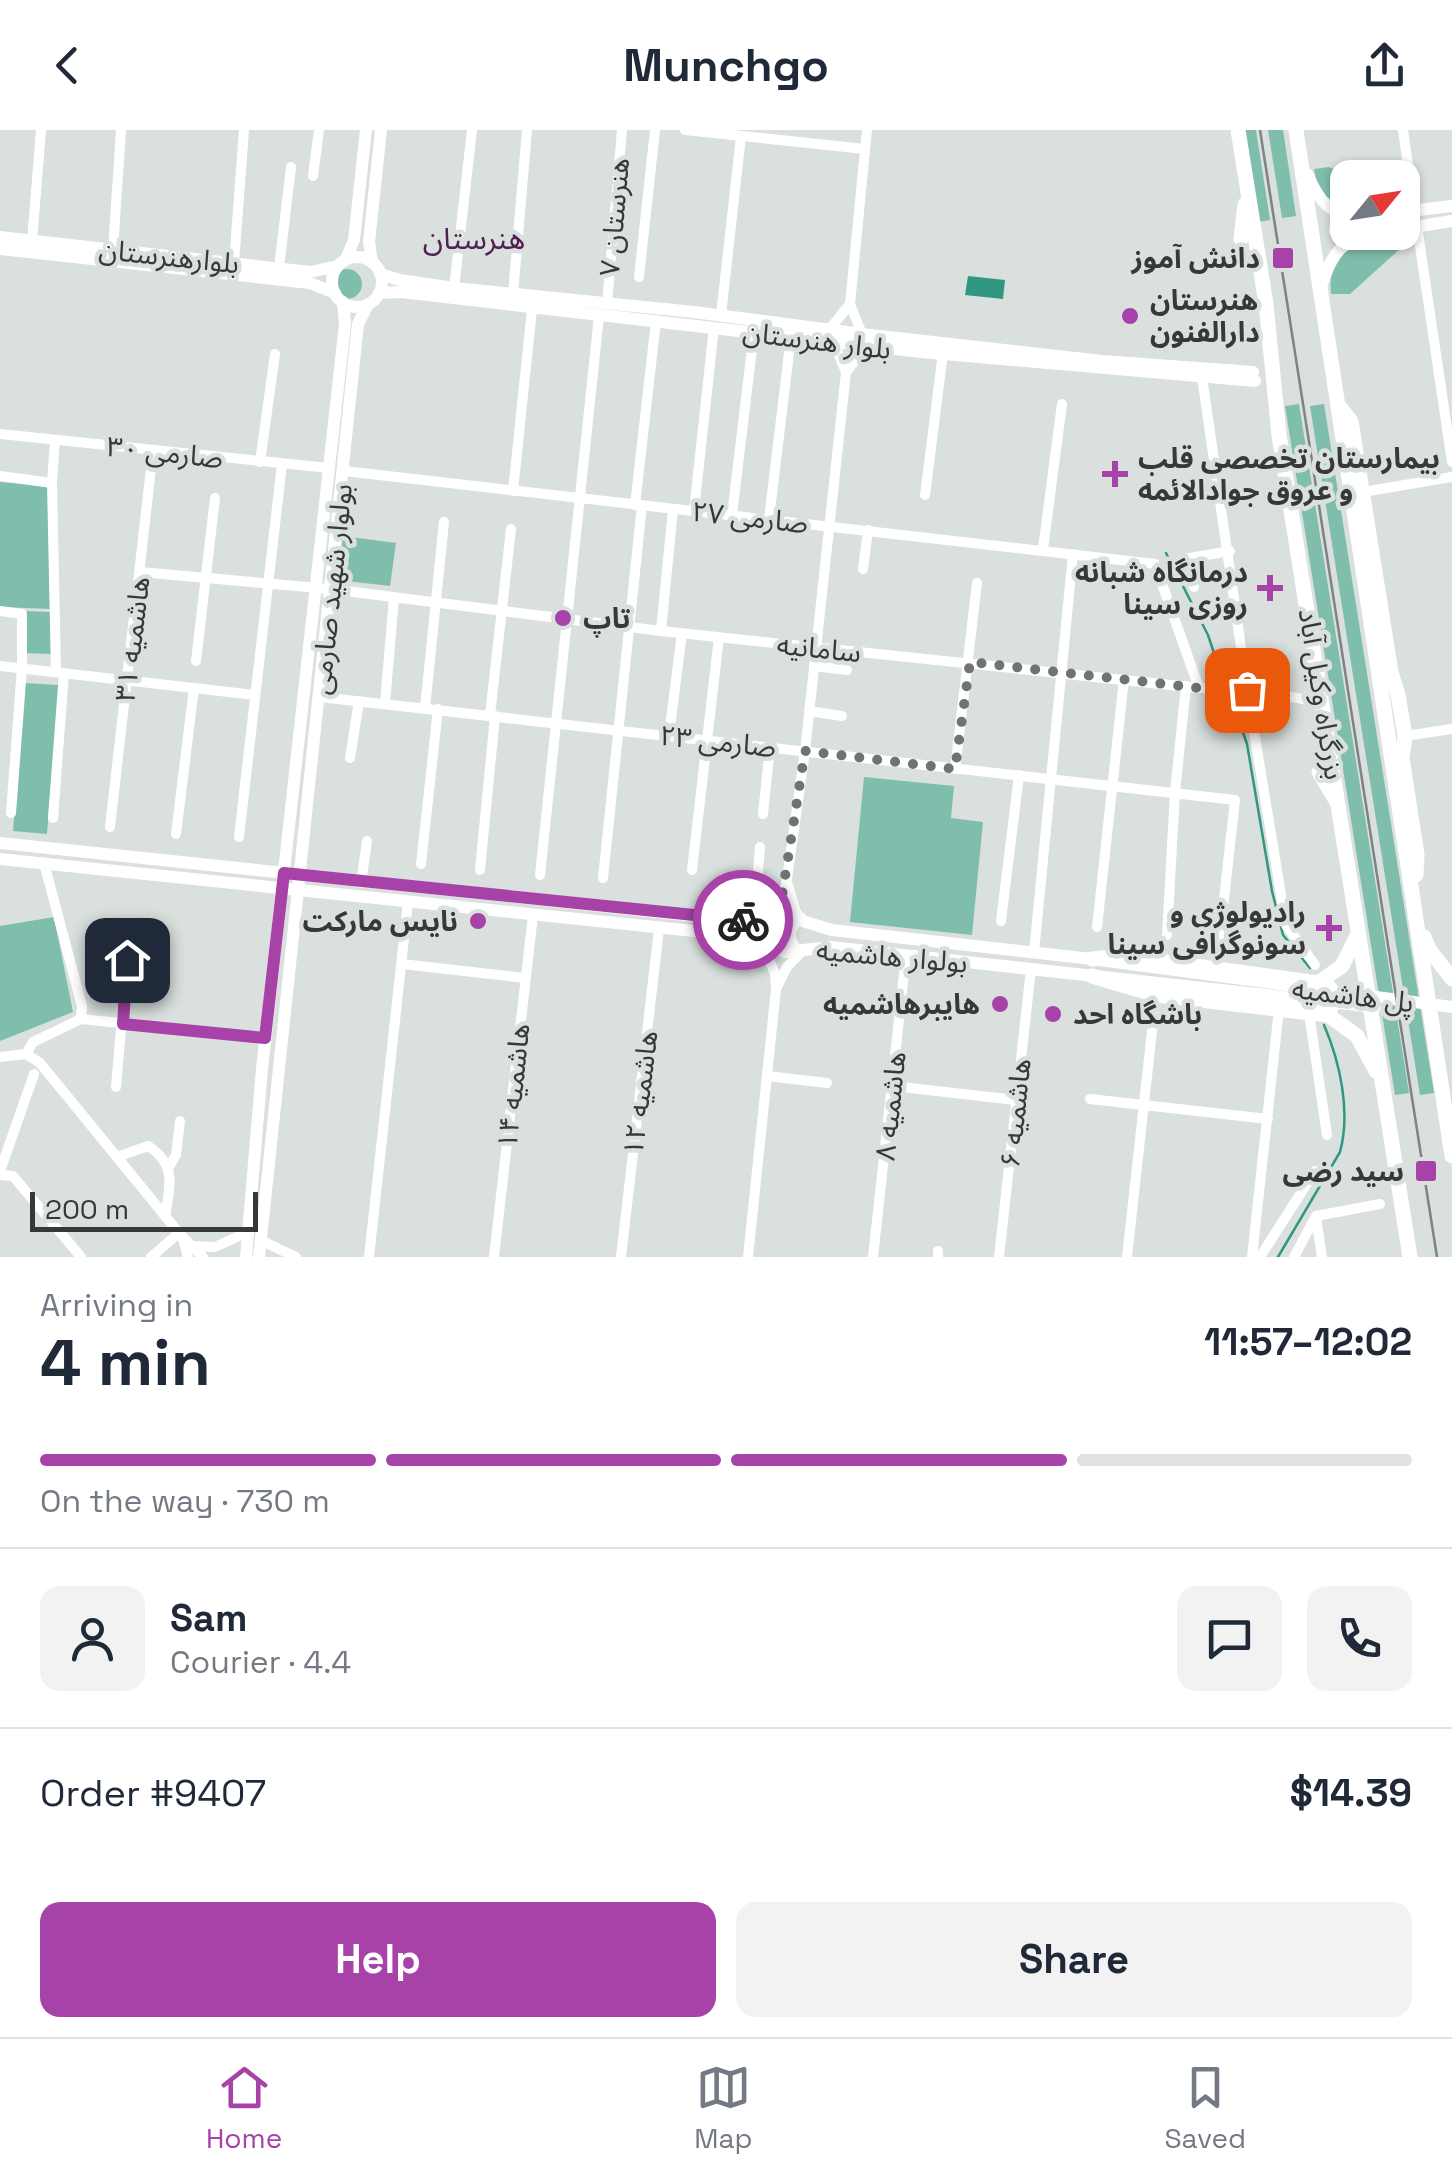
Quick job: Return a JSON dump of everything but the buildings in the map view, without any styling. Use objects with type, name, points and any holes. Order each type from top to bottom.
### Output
[{"type":"highway","name":"بزرگراه وکیل آباد","points":[[1238,130],[1266,304],[1278,434],[1410,1257]]},
{"type":"highway","points":[[1296,130],[1452,1156]]},
{"type":"highway","points":[[1241,239],[1246,185]]},
{"type":"highway","points":[[1338,405],[1351,421],[1404,736],[1402,758],[1417,855],[1415,911],[1429,949],[1452,979]]},
{"type":"highway","points":[[1280,517],[1288,494]]},
{"type":"highway","points":[[1292,588],[1310,622]]},
{"type":"highway","points":[[1320,772],[1341,810]]},
{"type":"highway","points":[[1318,982],[1342,966],[1360,930]]},
{"type":"highway","points":[[1092,968],[1123,956],[1318,982],[1329,987],[1335,998],[1328,1015]]},
{"type":"highway","points":[[1092,968],[1156,995],[1328,1015],[1343,1023],[1366,1048],[1385,1093]]},
{"type":"highway","points":[[1445,1113],[1452,1072]]},
{"type":"main road","points":[[366,130],[354,240],[332,279],[339,298],[355,306],[368,304],[379,294],[369,242],[381,130]]},
{"type":"main road","points":[[1300,160],[1317,197],[1330,210]]},
{"type":"main road","points":[[1420,210],[1452,206]]},
{"type":"main road","points":[[1420,226],[1452,221]]},
{"type":"main road","name":"بلوارهنرستان","points":[[0,238],[310,272],[342,262]]},
{"type":"main road","name":"بلوارهنرستان","points":[[0,249],[310,283],[339,298]]},
{"type":"main road","points":[[1321,286],[1329,261],[1337,250]]},
{"type":"main road","points":[[342,262],[360,257],[376,268]]},
{"type":"main road","name":"بلوار هنرستان","points":[[376,268],[400,280],[514,294],[656,321],[694,318]]},
{"type":"main road","name":"بلوار هنرستان","points":[[379,294],[401,292],[532,309],[694,318],[864,340],[1254,376],[1202,377],[944,353],[922,346]]},
{"type":"main road","name":"بولوار شهید صارمی","points":[[290,874],[320,697],[329,468],[346,324],[339,298]]},
{"type":"main road","name":"بولوار شهید صارمی","points":[[290,874],[323,588],[344,471],[358,324],[368,304]]},
{"type":"main road","name":"بلوار هنرستان","points":[[718,321],[754,332],[831,335]]},
{"type":"main road","name":"بولوار هاشمیه","points":[[0,843],[579,904],[760,918],[782,915],[802,922],[1034,952],[1092,968]]},
{"type":"main road","points":[[33,846],[37,863]]},
{"type":"main road","name":"بولوار هاشمیه","points":[[0,860],[742,936],[784,952],[831,947],[1032,969],[1092,968],[1254,987]]},
{"type":"main road","points":[[246,1257],[254,1236],[290,874]]},
{"type":"main road","points":[[266,1100],[265,1038],[288,890]]},
{"type":"main road","points":[[577,920],[579,904]]},
{"type":"main road","points":[[800,949],[789,938],[793,924],[802,922]]},
{"type":"main road","name":"پل هاشمیه","points":[[1254,987],[1452,1007]]},
{"type":"main road","name":"پل هاشمیه","points":[[1254,987],[1452,1016]]},
{"type":"main road","points":[[254,1236],[259,1257]]},
{"type":"street","points":[[32,242],[41,130]]},
{"type":"street","points":[[113,250],[122,130]]},
{"type":"street","points":[[234,263],[244,130]]},
{"type":"street","points":[[313,176],[319,130]]},
{"type":"street","points":[[454,288],[472,130]]},
{"type":"street","points":[[514,294],[527,130]]},
{"type":"street","name":"هنرستان ۷","points":[[540,874],[578,498],[622,130]]},
{"type":"street","points":[[639,277],[655,130]]},
{"type":"street","points":[[685,130],[865,149]]},
{"type":"street","points":[[846,372],[831,335],[850,304],[867,130]]},
{"type":"street","points":[[1402,130],[1407,160]]},
{"type":"street","points":[[694,511],[740,136]]},
{"type":"street","points":[[280,268],[290,167]]},
{"type":"street","points":[[1414,250],[1452,462]]},
{"type":"street","points":[[760,918],[781,902],[787,880],[846,372],[864,340],[850,304]]},
{"type":"street","points":[[513,491],[532,309]]},
{"type":"street","points":[[602,878],[656,321]]},
{"type":"street","points":[[732,515],[754,332]]},
{"type":"street","points":[[769,519],[789,353]]},
{"type":"street","points":[[925,494],[944,353]]},
{"type":"street","points":[[260,462],[275,354]]},
{"type":"street","points":[[1202,377],[1286,925],[1315,965]]},
{"type":"street","points":[[1043,548],[1062,404]]},
{"type":"street","name":"صارمی ۳۰","points":[[0,434],[329,468]]},
{"type":"street","points":[[53,818],[60,672],[52,483],[55,440]]},
{"type":"street","name":"هاشمیه ۳۱","points":[[110,827],[154,450]]},
{"type":"street","points":[[240,838],[282,464]]},
{"type":"street","name":"صارمی ۲۷","points":[[344,471],[1043,548],[1156,564],[1199,688]]},
{"type":"street","points":[[0,476],[52,483]]},
{"type":"street","points":[[1363,492],[1452,477]]},
{"type":"street","points":[[196,660],[215,498]]},
{"type":"street","points":[[662,631],[673,509]]},
{"type":"street","points":[[424,708],[444,522]]},
{"type":"street","points":[[480,870],[492,691],[511,529]]},
{"type":"street","points":[[863,569],[868,530]]},
{"type":"street","points":[[1194,587],[1184,559],[1230,551]]},
{"type":"street","points":[[1034,952],[1072,554]]},
{"type":"street","name":"سامانیه","points":[[140,572],[323,588],[662,631],[1247,690],[1308,700]]},
{"type":"street","points":[[955,769],[977,583]]},
{"type":"street","points":[[385,703],[394,598]]},
{"type":"street","points":[[0,611],[22,614],[11,813]]},
{"type":"street","points":[[669,735],[682,633]]},
{"type":"street","points":[[692,870],[719,637]]},
{"type":"street","points":[[0,666],[256,695]]},
{"type":"street","points":[[814,666],[847,670]]},
{"type":"street","points":[[1097,927],[1124,679]]},
{"type":"street","points":[[1167,934],[1186,686]]},
{"type":"street","points":[[176,834],[194,688]]},
{"type":"street","name":"صارمی ۲۳","points":[[320,697],[1235,800],[1220,934]]},
{"type":"street","points":[[350,758],[358,701]]},
{"type":"street","points":[[420,864],[438,709]]},
{"type":"street","points":[[809,711],[842,716]]},
{"type":"street","points":[[1404,736],[1452,729]]},
{"type":"street","points":[[763,814],[770,747]]},
{"type":"street","points":[[1001,921],[1018,775]]},
{"type":"street","points":[[361,882],[366,841]]},
{"type":"street","points":[[760,847],[760,918]]},
{"type":"street","points":[[37,863],[82,1006],[81,1019]]},
{"type":"street","points":[[787,880],[802,922]]},
{"type":"street","points":[[370,1257],[408,902]]},
{"type":"street","name":"هاشمیه ۱۴","points":[[494,1257],[533,915]]},
{"type":"street","name":"هاشمیه ۱۲","points":[[621,1257],[659,929]]},
{"type":"street","points":[[748,1257],[776,990],[771,959],[763,945]]},
{"type":"street","points":[[776,990],[800,949]]},
{"type":"street","name":"هاشمیه ۸","points":[[873,1257],[906,955]]},
{"type":"street","points":[[116,1087],[127,960]]},
{"type":"street","points":[[402,964],[525,978]]},
{"type":"street","name":"هاشمیه ۶","points":[[999,1257],[1032,969]]},
{"type":"street","points":[[1127,1257],[1156,995]]},
{"type":"street","points":[[1252,1257],[1279,1009]]},
{"type":"street","points":[[1309,1012],[1327,1135]]},
{"type":"street","points":[[26,1054],[33,1042],[81,1019],[265,1038]]},
{"type":"street","points":[[0,1058],[26,1054]]},
{"type":"street","points":[[26,1054],[117,1157],[185,1244],[203,1257]]},
{"type":"street","points":[[38,1068],[0,1173],[13,1176],[81,1257]]},
{"type":"street","points":[[766,1076],[827,1083]]},
{"type":"street","points":[[892,1086],[1016,1100]]},
{"type":"street","points":[[1090,1099],[1268,1120]]},
{"type":"street","points":[[165,1216],[169,1167],[176,1156],[180,1121]]},
{"type":"street","points":[[117,1157],[148,1146],[169,1167]]},
{"type":"street","points":[[1260,1257],[1314,1171]]},
{"type":"street","points":[[1316,1216],[1380,1204]]},
{"type":"street","points":[[1294,1257],[1316,1216]]},
{"type":"street","points":[[1316,1216],[1322,1257]]},
{"type":"street","points":[[151,1257],[185,1244],[215,1247],[254,1236],[285,1256],[296,1257]]},
{"type":"shaded area","points":[[1242,130],[1256,130],[1270,220],[1257,222]]},
{"type":"shaded area","points":[[1268,130],[1283,130],[1296,216],[1282,218]]},
{"type":"shaded area","points":[[1330,167],[1330,201],[1318,184],[1314,169]]},
{"type":"shaded area","points":[[1350,250],[1399,250],[1350,294],[1331,294],[1331,276]]},
{"type":"shaded area","points":[[347,269],[358,273],[362,284],[358,295],[347,299],[336,295],[332,284],[336,273]]},
{"type":"shaded area","points":[[968,276],[1005,280],[1003,299],[965,295]]},
{"type":"shaded area","points":[[1299,404],[1409,1093],[1395,1095],[1285,406]]},
{"type":"shaded area","points":[[1324,404],[1434,1093],[1420,1095],[1310,406]]},
{"type":"shaded area","points":[[0,482],[48,486],[50,609],[0,607]]},
{"type":"shaded area","points":[[343,536],[396,543],[390,586],[346,581],[340,570]]},
{"type":"shaded area","points":[[25,611],[50,612],[51,654],[24,653]]},
{"type":"shaded area","points":[[24,683],[59,685],[47,834],[13,831]]},
{"type":"shaded area","points":[[864,777],[954,786],[951,818],[983,822],[972,935],[850,922]]},
{"type":"shaded area","points":[[54,917],[73,1012],[0,1041],[0,926]]},
{"type":"waterway","points":[[1166,553],[1208,635],[1224,683]]},
{"type":"waterway","points":[[1231,697],[1247,744],[1283,935],[1310,968]]},
{"type":"waterway","points":[[1278,1257],[1340,1152],[1343,1137],[1342,1087],[1324,1025]]},
{"type":"tram line","points":[[1260,130],[1437,1257]]},
{"type":"way so far","points":[[743,920],[766,917],[781,902],[805,751],[955,769],[970,662],[1247,690]]},
{"type":"place","name":"دانش آموز","points":[[1283,258]]},
{"type":"place","name":"هنرستان دارالفنون","points":[[1130,316]]},
{"type":"place","name":"بیمارستان تخصصی قلب و عروق جوادالائمه","points":[[1115,474]]},
{"type":"place","name":"درمانگاه شبانه روزی سینا","points":[[1270,588]]},
{"type":"place","name":"تاپ","points":[[563,618]]},
{"type":"place","name":"نایس مارکت","points":[[478,921]]},
{"type":"place","name":"رادیولوژی و سونوگرافی سینا","points":[[1329,928]]},
{"type":"place","name":"هایبرهاشمیه","points":[[1000,1004]]},
{"type":"place","name":"باشگاه احد","points":[[1053,1014]]},
{"type":"place","name":"سید رضی","points":[[1426,1171]]},
{"type":"district","name":"هنرستان","points":[[474,239]]},
{"type":"route","points":[[127,960],[123,1024],[265,1038],[284,873],[743,920]]}]
